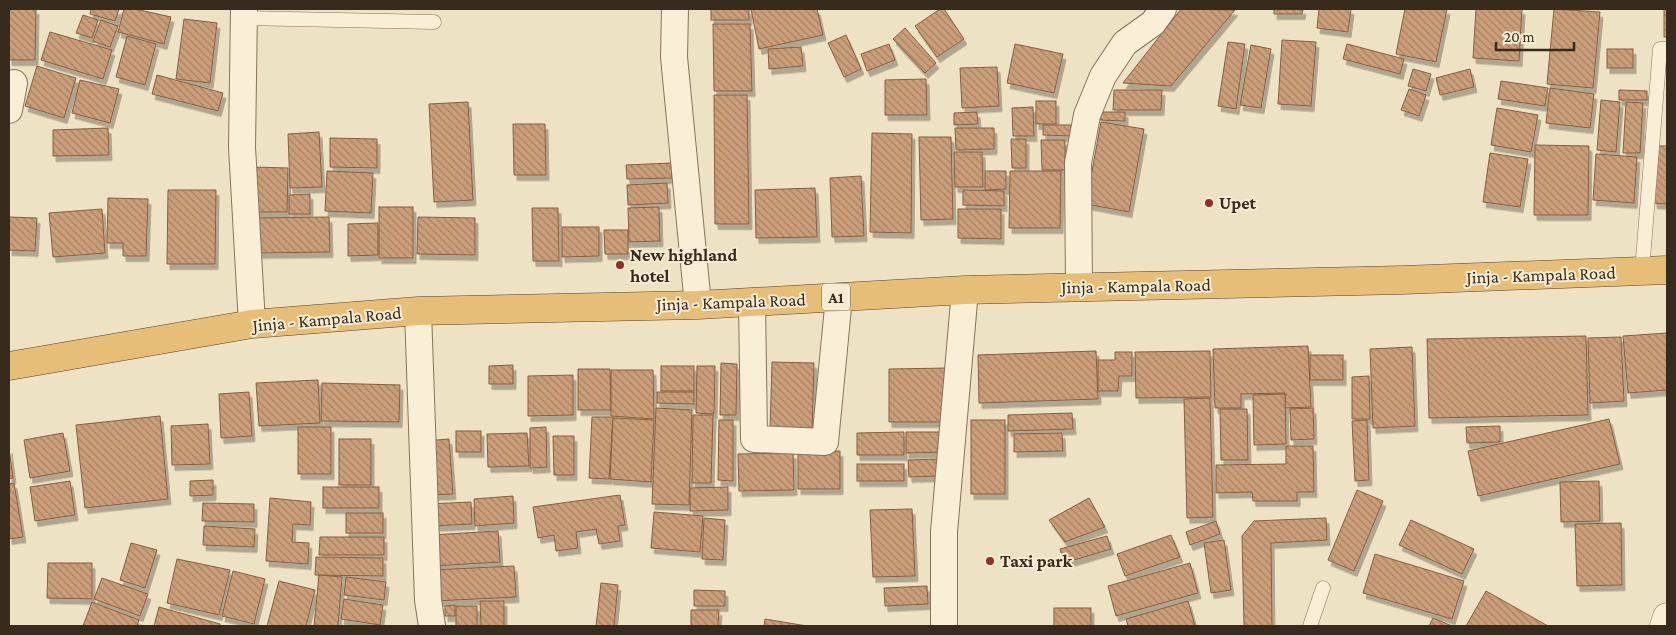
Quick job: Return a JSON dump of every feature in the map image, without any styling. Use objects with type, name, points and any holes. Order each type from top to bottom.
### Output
[{"type":"highway","name":"Jinja - Kampala Road","points":[[9,366],[252,324],[418,311],[698,305],[965,290],[1403,280],[1655,271]]},
{"type":"street","points":[[676,9],[674,57],[698,305]]},
{"type":"street","points":[[1079,287],[1078,163],[1087,115],[1103,76],[1124,43],[1153,23],[1163,9]]},
{"type":"street","points":[[244,13],[242,146],[252,324]]},
{"type":"street","points":[[9,110],[14,83]]},
{"type":"street","points":[[944,626],[944,532],[965,290]]},
{"type":"street","points":[[752,302],[754,438],[825,442],[839,297]]},
{"type":"street","points":[[418,311],[428,600],[432,626]]},
{"type":"street","points":[[1664,626],[1667,617]]},
{"type":"lane","points":[[244,13],[434,22]]},
{"type":"lane","points":[[1655,271],[1660,49],[1667,49]]},
{"type":"lane","points":[[1310,626],[1323,588]]},
{"type":"building","points":[[9,9],[36,9],[35,60],[9,60]]},
{"type":"building","points":[[91,9],[119,9],[115,21],[90,14]]},
{"type":"building","points":[[124,9],[135,9],[171,17],[164,44],[118,32]]},
{"type":"building","points":[[711,9],[749,9],[749,20],[711,20]]},
{"type":"building","points":[[751,9],[817,9],[823,35],[759,49]]},
{"type":"building","points":[[940,9],[944,9],[964,39],[937,57],[915,26]]},
{"type":"building","points":[[1181,9],[1235,10],[1171,86],[1123,83]]},
{"type":"building","points":[[1274,9],[1303,9],[1302,14],[1274,14]]},
{"type":"building","points":[[1319,9],[1351,9],[1348,32],[1317,28]]},
{"type":"building","points":[[1405,9],[1447,9],[1436,62],[1396,54]]},
{"type":"building","points":[[1476,9],[1522,9],[1519,61],[1473,58]]},
{"type":"building","points":[[1554,9],[1600,12],[1593,88],[1547,84]]},
{"type":"building","points":[[1664,9],[1667,9],[1667,37],[1664,37]]},
{"type":"building","points":[[83,15],[98,20],[92,38],[76,33]]},
{"type":"building","points":[[184,19],[217,23],[210,83],[176,79]]},
{"type":"building","points":[[101,20],[118,26],[110,47],[93,41]]},
{"type":"building","points":[[713,24],[750,24],[752,91],[714,91]]},
{"type":"building","points":[[905,28],[936,63],[925,73],[893,39]]},
{"type":"building","points":[[50,32],[112,50],[103,79],[41,60]]},
{"type":"building","points":[[846,35],[861,69],[844,77],[828,43]]},
{"type":"building","points":[[127,36],[156,44],[145,85],[116,77]]},
{"type":"building","points":[[1282,40],[1316,42],[1311,106],[1278,104]]},
{"type":"building","points":[[1228,42],[1245,44],[1236,109],[1218,106]]},
{"type":"building","points":[[889,44],[895,60],[867,71],[861,54]]},
{"type":"building","points":[[1015,44],[1063,54],[1054,93],[1007,83]]},
{"type":"building","points":[[1347,44],[1404,59],[1400,74],[1343,59]]},
{"type":"building","points":[[1251,45],[1271,49],[1261,108],[1240,105]]},
{"type":"building","points":[[801,47],[803,66],[769,69],[768,49]]},
{"type":"building","points":[[1607,49],[1633,49],[1633,68],[1607,68]]},
{"type":"building","points":[[37,66],[76,78],[64,118],[25,106]]},
{"type":"building","points":[[997,67],[999,106],[962,108],[960,68]]},
{"type":"building","points":[[1413,69],[1431,74],[1426,91],[1408,86]]},
{"type":"building","points":[[1470,69],[1474,87],[1440,95],[1436,78]]},
{"type":"building","points":[[157,75],[223,93],[218,111],[152,94]]},
{"type":"building","points":[[926,79],[927,115],[885,115],[885,80]]},
{"type":"building","points":[[80,80],[119,89],[110,123],[72,113]]},
{"type":"building","points":[[1501,81],[1548,88],[1545,106],[1498,99]]},
{"type":"building","points":[[1550,88],[1594,94],[1590,128],[1546,123]]},
{"type":"building","points":[[1409,89],[1426,95],[1419,116],[1401,110]]},
{"type":"building","points":[[1114,90],[1162,90],[1161,110],[1113,110]]},
{"type":"building","points":[[1619,90],[1647,91],[1647,100],[1619,100]]},
{"type":"building","points":[[714,95],[747,95],[749,224],[715,224]]},
{"type":"building","points":[[1601,100],[1620,102],[1616,152],[1597,150]]},
{"type":"building","points":[[1036,101],[1056,101],[1056,124],[1036,124]]},
{"type":"building","points":[[468,102],[473,200],[434,202],[429,104]]},
{"type":"building","points":[[1626,102],[1643,103],[1640,153],[1623,153]]},
{"type":"building","points":[[1033,107],[1034,136],[1013,136],[1012,108]]},
{"type":"building","points":[[1497,108],[1538,115],[1531,152],[1491,145]]},
{"type":"building","points":[[977,112],[978,124],[954,125],[954,113]]},
{"type":"building","points":[[1100,112],[1125,112],[1125,121],[1100,120]]},
{"type":"building","points":[[1101,122],[1144,129],[1129,212],[1086,204]]},
{"type":"building","points":[[513,124],[545,124],[546,175],[514,175]]},
{"type":"building","points":[[1043,125],[1071,125],[1071,136],[1043,135]]},
{"type":"building","points":[[108,128],[109,155],[53,156],[53,130]]},
{"type":"building","points":[[955,128],[994,128],[994,149],[956,150]]},
{"type":"building","points":[[319,132],[322,187],[290,188],[288,134]]},
{"type":"building","points":[[872,133],[912,134],[911,233],[870,232]]},
{"type":"building","points":[[919,137],[951,137],[953,219],[921,220]]},
{"type":"building","points":[[330,138],[377,139],[377,168],[330,167]]},
{"type":"building","points":[[1011,139],[1026,139],[1026,168],[1012,168]]},
{"type":"building","points":[[1041,140],[1065,140],[1065,170],[1042,170]]},
{"type":"building","points":[[1535,145],[1589,146],[1588,215],[1534,215]]},
{"type":"building","points":[[1655,146],[1667,146],[1667,204],[1654,203]]},
{"type":"building","points":[[954,152],[982,152],[983,187],[955,187]]},
{"type":"building","points":[[1490,153],[1528,159],[1520,207],[1483,202]]},
{"type":"building","points":[[1596,154],[1637,157],[1634,203],[1593,200]]},
{"type":"building","points":[[671,163],[672,178],[627,179],[626,165]]},
{"type":"building","points":[[252,167],[288,168],[287,212],[252,212]]},
{"type":"building","points":[[327,171],[373,173],[371,213],[325,211]]},
{"type":"building","points":[[985,171],[1006,171],[1006,189],[985,190]]},
{"type":"building","points":[[1010,171],[1061,171],[1060,228],[1009,228]]},
{"type":"building","points":[[861,176],[864,236],[832,237],[830,178]]},
{"type":"building","points":[[667,183],[668,203],[628,205],[627,185]]},
{"type":"building","points":[[815,188],[817,237],[756,238],[755,190]]},
{"type":"building","points":[[168,190],[216,190],[215,264],[167,264]]},
{"type":"building","points":[[963,190],[1004,191],[1004,206],[963,205]]},
{"type":"building","points":[[310,194],[310,214],[289,214],[289,195]]},
{"type":"building","points":[[108,198],[148,199],[146,256],[123,256],[123,243],[107,243]]},
{"type":"building","points":[[379,207],[413,207],[413,258],[379,258]]},
{"type":"building","points":[[659,207],[660,241],[629,242],[628,208]]},
{"type":"building","points":[[532,208],[558,208],[559,261],[533,261]]},
{"type":"building","points":[[102,209],[105,253],[53,257],[49,213]]},
{"type":"building","points":[[958,209],[1001,209],[1001,239],[958,238]]},
{"type":"building","points":[[9,217],[37,218],[35,251],[9,250]]},
{"type":"building","points":[[329,217],[330,252],[255,253],[254,218]]},
{"type":"building","points":[[418,217],[475,218],[475,255],[417,254]]},
{"type":"building","points":[[378,223],[378,255],[348,256],[348,224]]},
{"type":"building","points":[[562,227],[599,227],[599,256],[562,257]]},
{"type":"building","points":[[604,230],[628,230],[628,254],[605,254]]},
{"type":"building","points":[[1667,333],[1667,390],[1628,393],[1623,336]]},
{"type":"building","points":[[1586,336],[1588,415],[1429,418],[1427,339]]},
{"type":"building","points":[[1621,337],[1624,401],[1590,403],[1588,338]]},
{"type":"building","points":[[1308,346],[1311,407],[1285,408],[1285,393],[1241,394],[1241,408],[1215,408],[1213,349]]},
{"type":"building","points":[[1412,347],[1415,426],[1373,428],[1370,349]]},
{"type":"building","points":[[1096,351],[1098,399],[979,403],[978,355]]},
{"type":"building","points":[[1210,351],[1211,397],[1136,398],[1135,352]]},
{"type":"building","points":[[1115,352],[1132,352],[1132,376],[1119,376],[1118,391],[1098,391],[1098,360],[1115,360]]},
{"type":"building","points":[[1310,355],[1343,355],[1343,380],[1310,380]]},
{"type":"building","points":[[772,362],[814,363],[812,432],[770,431]]},
{"type":"building","points":[[721,363],[737,364],[736,415],[720,415]]},
{"type":"building","points":[[513,365],[513,384],[489,384],[489,366]]},
{"type":"building","points":[[661,366],[694,366],[694,391],[661,391]]},
{"type":"building","points":[[697,366],[715,366],[714,414],[696,413]]},
{"type":"building","points":[[948,368],[948,422],[889,422],[889,369]]},
{"type":"building","points":[[578,369],[610,369],[611,410],[578,410]]},
{"type":"building","points":[[611,370],[653,370],[654,419],[611,416]]},
{"type":"building","points":[[573,375],[573,415],[528,416],[528,376]]},
{"type":"building","points":[[1369,376],[1370,419],[1352,419],[1352,377]]},
{"type":"building","points":[[318,380],[320,423],[259,426],[256,383]]},
{"type":"building","points":[[322,383],[400,385],[399,422],[321,421]]},
{"type":"building","points":[[249,392],[252,436],[221,438],[219,394]]},
{"type":"building","points":[[657,392],[694,392],[694,404],[657,403]]},
{"type":"building","points":[[1285,394],[1286,444],[1254,445],[1253,395]]},
{"type":"building","points":[[1210,398],[1213,517],[1187,518],[1184,399]]},
{"type":"building","points":[[656,408],[692,410],[689,505],[652,504]]},
{"type":"building","points":[[1313,408],[1314,439],[1291,440],[1290,409]]},
{"type":"building","points":[[1220,409],[1247,409],[1248,460],[1221,460]]},
{"type":"building","points":[[1072,413],[1073,429],[1008,431],[1008,415]]},
{"type":"building","points":[[693,415],[713,415],[711,483],[692,483]]},
{"type":"building","points":[[160,416],[168,499],[85,508],[76,425]]},
{"type":"building","points":[[592,417],[613,417],[609,479],[589,478]]},
{"type":"building","points":[[613,418],[654,420],[651,482],[610,479]]},
{"type":"building","points":[[1609,419],[1620,464],[1478,496],[1468,451]]},
{"type":"building","points":[[719,420],[733,420],[733,481],[718,480]]},
{"type":"building","points":[[971,420],[1005,420],[1005,494],[971,494]]},
{"type":"building","points":[[1367,420],[1369,480],[1355,481],[1352,421]]},
{"type":"building","points":[[208,424],[210,464],[172,465],[171,426]]},
{"type":"building","points":[[1500,426],[1500,442],[1467,443],[1466,427]]},
{"type":"building","points":[[298,427],[331,427],[331,474],[298,474]]},
{"type":"building","points":[[546,427],[547,467],[530,468],[530,428]]},
{"type":"building","points":[[456,431],[481,431],[481,452],[456,452]]},
{"type":"building","points":[[904,432],[904,455],[857,455],[857,433]]},
{"type":"building","points":[[906,432],[943,432],[944,452],[906,453]]},
{"type":"building","points":[[63,433],[70,471],[30,478],[24,440]]},
{"type":"building","points":[[527,433],[529,466],[488,467],[487,434]]},
{"type":"building","points":[[1062,433],[1063,451],[1014,452],[1014,434]]},
{"type":"building","points":[[553,436],[574,436],[574,475],[554,475]]},
{"type":"building","points":[[339,439],[371,439],[371,485],[339,485]]},
{"type":"building","points":[[449,439],[453,494],[429,495],[425,441]]},
{"type":"building","points":[[1286,446],[1313,446],[1314,492],[1297,492],[1297,501],[1253,501],[1252,492],[1216,493],[1216,465],[1286,464]]},
{"type":"building","points":[[9,448],[13,478],[9,479]]},
{"type":"building","points":[[840,451],[840,489],[798,489],[798,452]]},
{"type":"building","points":[[793,453],[794,490],[739,491],[738,454]]},
{"type":"building","points":[[939,459],[939,476],[909,477],[908,460]]},
{"type":"building","points":[[857,464],[904,464],[904,481],[857,481]]},
{"type":"building","points":[[213,480],[213,495],[190,496],[190,481]]},
{"type":"building","points":[[70,481],[75,515],[35,521],[30,487]]},
{"type":"building","points":[[1599,481],[1600,521],[1561,522],[1560,482]]},
{"type":"building","points":[[14,483],[23,537],[9,539],[9,484]]},
{"type":"building","points":[[323,487],[379,487],[379,508],[323,508]]},
{"type":"building","points":[[728,487],[728,510],[690,511],[690,488]]},
{"type":"building","points":[[1357,490],[1383,501],[1354,571],[1328,560]]},
{"type":"building","points":[[620,495],[625,525],[618,526],[620,541],[599,544],[596,529],[576,532],[578,548],[556,551],[554,535],[538,538],[533,507]]},
{"type":"building","points":[[513,496],[514,523],[475,526],[474,499]]},
{"type":"building","points":[[270,498],[311,502],[310,525],[293,524],[292,542],[309,543],[308,564],[266,561]]},
{"type":"building","points":[[1089,498],[1105,527],[1065,542],[1049,520]]},
{"type":"building","points":[[471,502],[472,524],[429,526],[428,504]]},
{"type":"building","points":[[203,503],[254,504],[254,522],[202,521]]},
{"type":"building","points":[[912,509],[915,576],[873,577],[870,510]]},
{"type":"building","points":[[654,512],[703,516],[700,552],[651,548]]},
{"type":"building","points":[[346,513],[383,513],[383,533],[346,533]]},
{"type":"building","points":[[704,518],[725,520],[723,560],[702,559]]},
{"type":"building","points":[[1326,518],[1327,540],[1271,543],[1272,626],[1244,626],[1242,536],[1254,521]]},
{"type":"building","points":[[1411,520],[1474,549],[1462,574],[1399,545]]},
{"type":"building","points":[[1216,521],[1220,534],[1190,545],[1186,532]]},
{"type":"building","points":[[1621,523],[1622,585],[1577,586],[1575,524]]},
{"type":"building","points":[[204,526],[255,529],[254,547],[203,545]]},
{"type":"building","points":[[498,531],[500,562],[432,566],[431,535]]},
{"type":"building","points":[[1171,535],[1180,557],[1125,576],[1117,554]]},
{"type":"building","points":[[1107,536],[1111,549],[1064,563],[1060,549]]},
{"type":"building","points":[[320,537],[384,537],[384,555],[319,555]]},
{"type":"building","points":[[1224,540],[1231,590],[1211,593],[1204,543]]},
{"type":"building","points":[[131,543],[157,550],[145,588],[120,580]]},
{"type":"building","points":[[1375,554],[1464,581],[1452,619],[1363,593]]},
{"type":"building","points":[[316,557],[383,558],[383,576],[315,575]]},
{"type":"building","points":[[177,559],[230,570],[219,615],[167,603]]},
{"type":"building","points":[[48,563],[92,563],[92,599],[47,598]]},
{"type":"building","points":[[1190,563],[1198,593],[1116,616],[1108,586]]},
{"type":"building","points":[[514,566],[516,597],[434,601],[432,570]]},
{"type":"building","points":[[233,571],[265,579],[254,624],[222,616]]},
{"type":"building","points":[[319,575],[342,577],[338,626],[314,626]]},
{"type":"building","points":[[346,577],[386,582],[384,600],[344,595]]},
{"type":"building","points":[[102,578],[148,594],[140,616],[94,599]]},
{"type":"building","points":[[279,581],[315,590],[306,626],[267,626]]},
{"type":"building","points":[[601,583],[618,585],[614,626],[596,626]]},
{"type":"building","points":[[927,586],[928,604],[885,606],[884,588]]},
{"type":"building","points":[[694,590],[725,591],[725,606],[694,606]]},
{"type":"building","points":[[1486,591],[1548,626],[1466,626]]},
{"type":"building","points":[[344,599],[383,605],[380,625],[341,619]]},
{"type":"building","points":[[480,601],[504,601],[504,626],[481,626]]},
{"type":"building","points":[[1188,601],[1195,626],[1128,626],[1126,619]]},
{"type":"building","points":[[92,602],[139,620],[137,626],[83,626]]},
{"type":"building","points":[[455,605],[455,616],[445,616],[445,606]]},
{"type":"building","points":[[456,606],[477,606],[477,626],[456,626]]},
{"type":"building","points":[[159,607],[220,624],[220,626],[154,626]]},
{"type":"building","points":[[1054,608],[1091,608],[1091,626],[1054,626]]},
{"type":"building","points":[[691,610],[719,610],[718,626],[691,626]]},
{"type":"building","points":[[1433,618],[1452,626],[1429,626]]},
{"type":"building","points":[[765,619],[807,626],[764,626]]},
{"type":"place","name":"Upet","points":[[1209,203]]},
{"type":"place","name":"New highland hotel","points":[[620,265]]},
{"type":"place","name":"Taxi park","points":[[990,561]]}]
